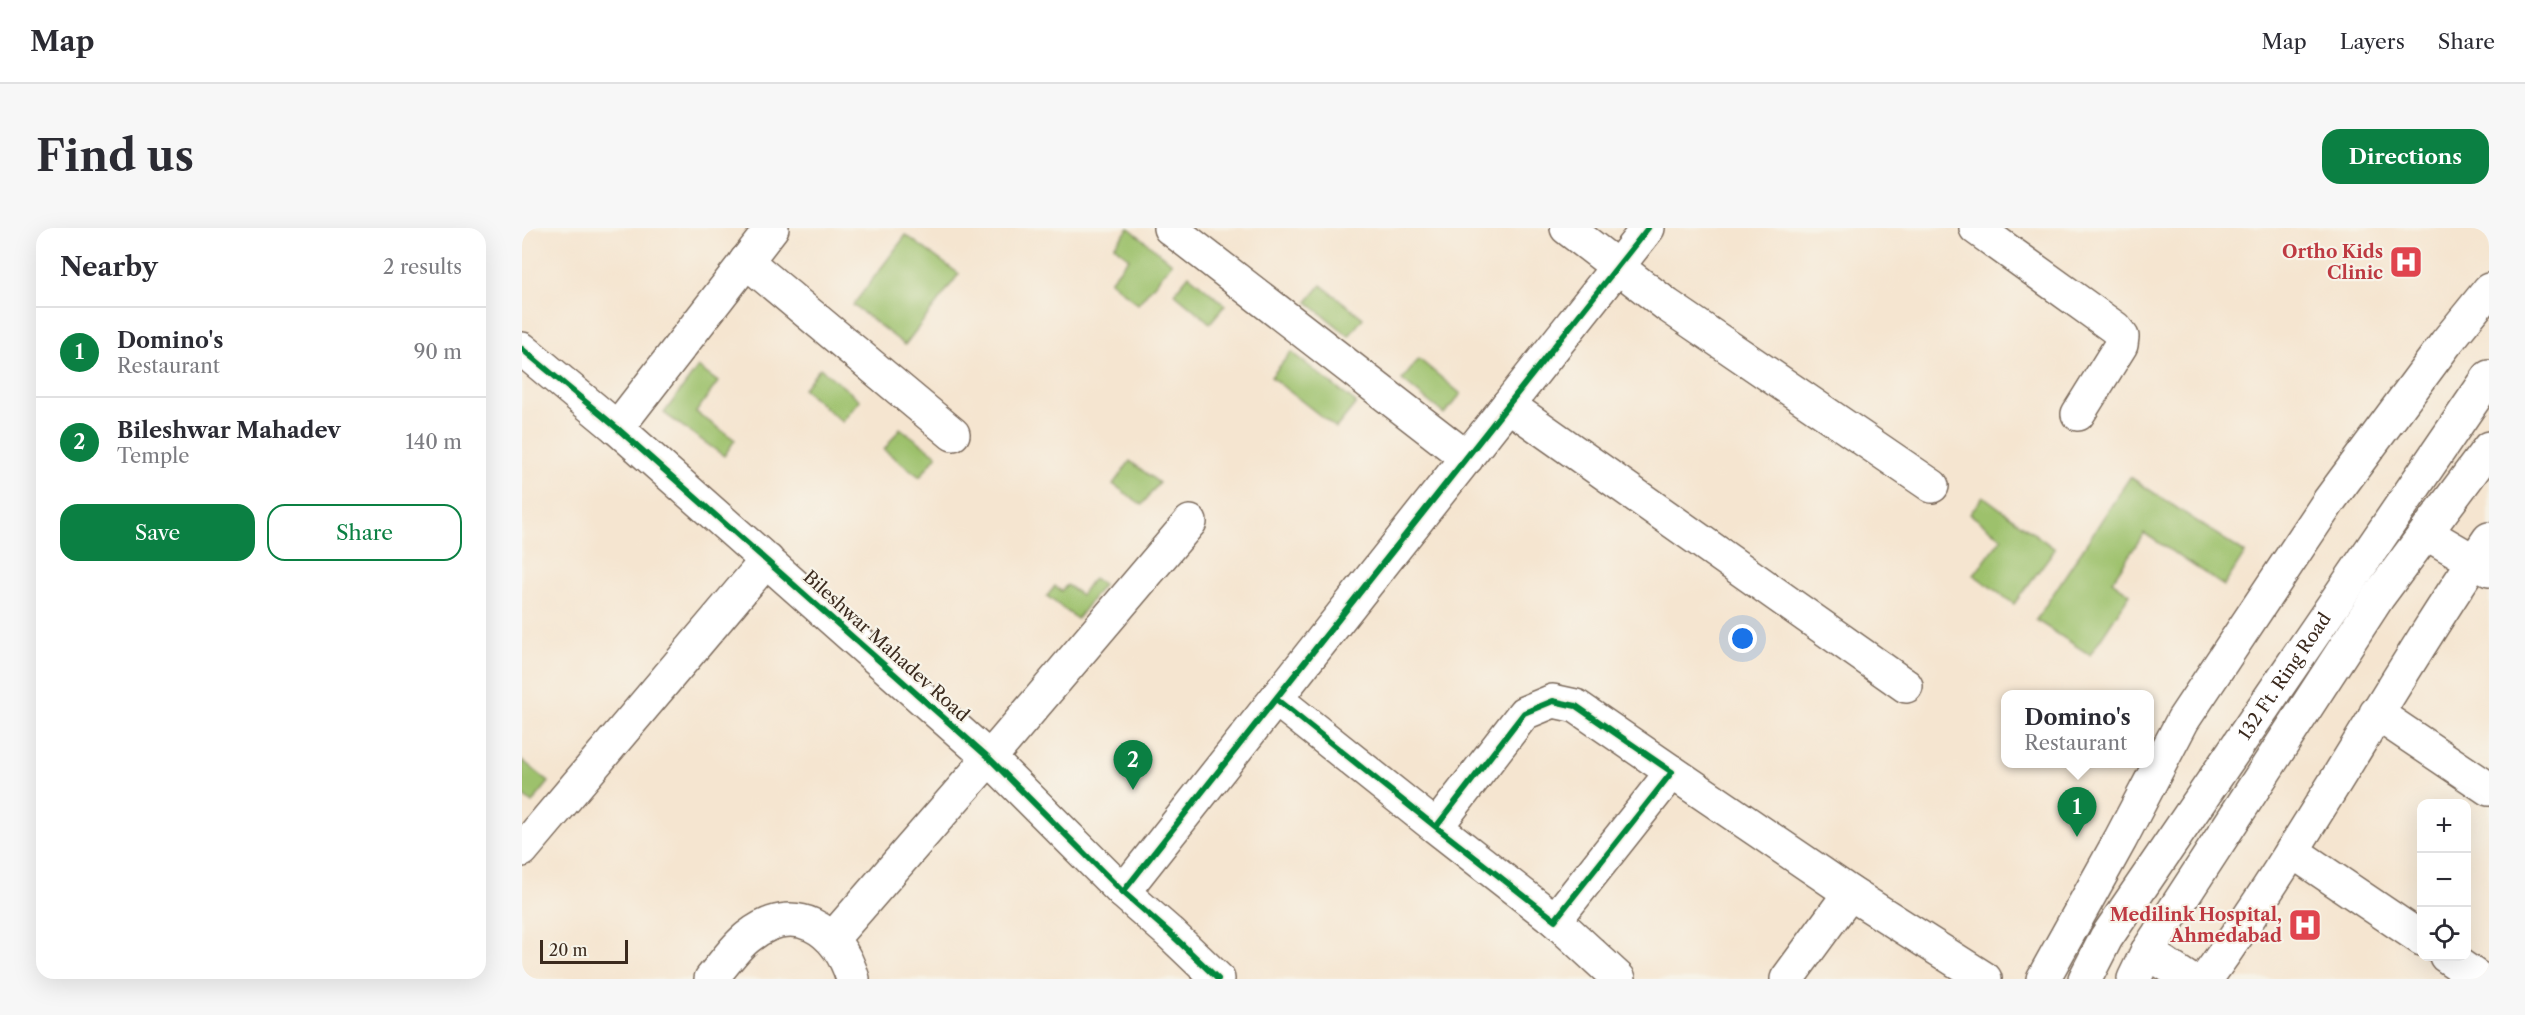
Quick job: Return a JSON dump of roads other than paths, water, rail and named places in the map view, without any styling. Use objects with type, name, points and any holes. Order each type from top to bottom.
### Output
[{"type":"street","points":[[617,428],[772,228]]},
{"type":"street","points":[[1170,228],[1467,458]]},
{"type":"street","points":[[1567,228],[1676,312],[1932,486]]},
{"type":"street","points":[[1123,892],[1648,228]]},
{"type":"street","points":[[1976,228],[2115,328],[2122,337],[2121,345],[2078,414]]},
{"type":"street","points":[[746,261],[953,434]]},
{"type":"street","points":[[2043,979],[2183,720],[2329,501],[2446,343],[2489,290]]},
{"type":"street","name":"Bileshwar Mahadev Road","points":[[527,365],[617,428],[767,560],[989,758],[1123,892],[1218,979]]},
{"type":"street","name":"132 Ft. Ring Road","points":[[2085,979],[2112,928],[2489,377]]},
{"type":"street","points":[[1508,405],[1906,686]]},
{"type":"street","name":"132 Ft. Ring Road","points":[[2140,966],[2378,597],[2489,448]]},
{"type":"street","points":[[832,939],[1190,522]]},
{"type":"street","points":[[2206,979],[2253,914],[2434,619],[2484,557],[2426,533]]},
{"type":"street","points":[[522,850],[767,560]]},
{"type":"street","points":[[1276,699],[1555,920],[1619,979]]},
{"type":"street","points":[[1436,827],[1524,713],[1554,701],[1575,706],[1850,893],[1985,979]]},
{"type":"street","points":[[2376,713],[2489,789]]},
{"type":"street","points":[[1555,920],[1672,772]]},
{"type":"street","points":[[2292,851],[2417,936]]},
{"type":"street","points":[[1787,979],[1850,893]]},
{"type":"street","points":[[711,979],[746,938],[765,925],[793,919],[814,924],[832,939],[846,960],[853,979]]},
{"type":"street","points":[[2452,961],[2478,978]]},
{"type":"street","points":[[2140,966],[2188,979]]},
{"type":"place","name":"Ortho Kids Clinic","points":[[2406,262]]},
{"type":"place","name":"Bileshwar Mahadev","points":[[1133,790]]},
{"type":"place","name":"Domino's","points":[[2077,837]]},
{"type":"place","name":"Medilink Hospital, Ahmedabad","points":[[2305,925]]}]
